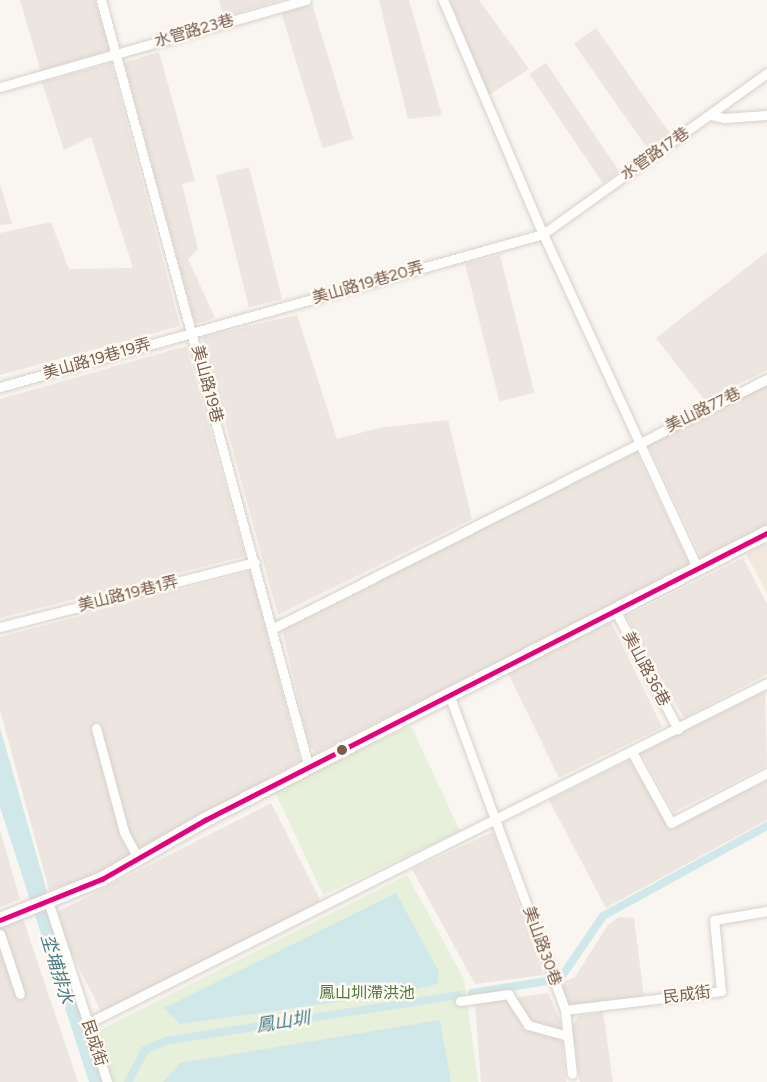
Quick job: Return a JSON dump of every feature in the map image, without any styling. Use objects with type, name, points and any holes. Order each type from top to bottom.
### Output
[{"type":"street","name":"美山路19巷","points":[[101,0],[274,628],[309,768]]},
{"type":"street","name":"水管路23巷","points":[[0,87],[306,0]]},
{"type":"street","points":[[443,0],[543,234],[698,568]]},
{"type":"street","name":"水管路17巷","points":[[543,234],[767,73]]},
{"type":"street","points":[[711,115],[724,118],[767,115]]},
{"type":"street","name":"美山路19巷20弄","points":[[193,331],[543,234]]},
{"type":"street","name":"美山路19巷19弄","points":[[0,387],[193,331]]},
{"type":"street","name":"美山路77巷","points":[[274,628],[639,441],[767,379]]},
{"type":"street","points":[[0,920],[102,879],[309,768],[767,533]]},
{"type":"street","name":"美山路19巷1弄","points":[[0,627],[255,562]]},
{"type":"street","name":"美山路36巷","points":[[615,610],[678,729]]},
{"type":"street","points":[[88,1023],[496,821],[767,683]]},
{"type":"street","name":"美山路30巷","points":[[450,697],[565,1010],[572,1074]]},
{"type":"street","points":[[96,728],[124,832],[138,858]]},
{"type":"street","points":[[632,752],[671,823],[767,773]]},
{"type":"street","name":"民成街","points":[[46,902],[107,1082]]},
{"type":"street","name":"民成街","points":[[565,1010],[721,991],[714,920],[767,911]]},
{"type":"street","points":[[0,934],[20,994]]},
{"type":"street","points":[[460,1001],[508,994],[528,1024],[568,1036]]},
{"type":"shaded area","points":[[20,0],[95,0],[110,50],[41,72]]},
{"type":"shaded area","points":[[219,0],[280,0],[224,17]]},
{"type":"shaded area","points":[[379,0],[409,0],[442,115],[408,119]]},
{"type":"shaded area","points":[[450,0],[479,0],[529,69],[486,97]]},
{"type":"shaded area","points":[[312,4],[353,139],[323,148],[281,13]]},
{"type":"shaded area","points":[[596,28],[671,135],[649,151],[574,43]]},
{"type":"shaded area","points":[[159,52],[195,181],[182,184],[198,249],[188,259],[215,318],[195,324],[124,63]]},
{"type":"shaded area","points":[[111,63],[180,326],[0,375],[0,233],[51,222],[69,269],[133,268],[91,137],[64,150],[42,82]]},
{"type":"shaded area","points":[[546,63],[619,172],[603,183],[529,74]]},
{"type":"shaded area","points":[[249,167],[282,299],[249,307],[216,175]]},
{"type":"shaded area","points":[[0,184],[12,224],[0,225]]},
{"type":"shaded area","points":[[767,252],[767,370],[705,401],[656,338]]},
{"type":"shaded area","points":[[500,255],[534,393],[499,401],[465,264]]},
{"type":"shaded area","points":[[297,315],[337,439],[379,428],[448,420],[472,519],[278,615],[202,337]]},
{"type":"shaded area","points":[[186,346],[245,556],[0,618],[0,399]]},
{"type":"shaded area","points":[[767,385],[767,525],[702,558],[648,444]]},
{"type":"shaded area","points":[[636,452],[690,565],[316,753],[309,745],[282,629]]},
{"type":"shaded area","points":[[767,543],[767,593],[746,554]]},
{"type":"shaded area","points":[[743,558],[767,604],[767,674],[684,718],[626,616]]},
{"type":"shaded area","points":[[251,571],[300,761],[94,876],[49,890],[0,710],[0,637]]},
{"type":"shaded area","points":[[611,622],[662,727],[559,778],[508,672]]},
{"type":"shaded area","points":[[765,690],[767,765],[674,812],[641,752]]},
{"type":"shaded area","points":[[629,760],[670,828],[767,780],[767,820],[606,908],[549,800]]},
{"type":"shaded area","points":[[271,803],[321,901],[102,1013],[52,915]]},
{"type":"shaded area","points":[[0,830],[20,899],[0,907]]},
{"type":"shaded area","points":[[493,832],[543,975],[475,984],[412,869]]},
{"type":"shaded area","points":[[619,917],[634,918],[644,997],[569,1006],[560,983],[575,977],[608,925]]},
{"type":"shaded area","points":[[23,919],[78,1082],[0,1082],[0,928]]},
{"type":"shaded area","points":[[548,993],[560,1021],[566,1082],[481,1082],[475,1003]]},
{"type":"shaded area","points":[[603,1012],[613,1082],[580,1082],[572,1027],[578,1016]]},
{"type":"green space","points":[[411,726],[460,831],[323,895],[274,790]]},
{"type":"green space","name":"鳳山圳滯洪池","points":[[407,875],[464,979],[478,1082],[113,1082],[94,1033]]},
{"type":"water","name":"坔埔排水","points":[[0,728],[54,916],[107,1082],[89,1082],[0,807]]},
{"type":"water","points":[[396,893],[439,972],[437,984],[396,994],[180,1024],[164,1008]]},
{"type":"water","points":[[440,1020],[451,1082],[163,1082],[180,1063]]},
{"type":"waterway","name":"鳳山圳","points":[[560,979],[603,916],[767,826]]},
{"type":"waterway","name":"鳳山圳","points":[[472,993],[547,981]]},
{"type":"waterway","name":"鳳山圳","points":[[128,1082],[145,1050],[165,1041],[458,995]]},
{"type":"transit line","points":[[0,920],[102,879],[205,820],[767,533]]}]
